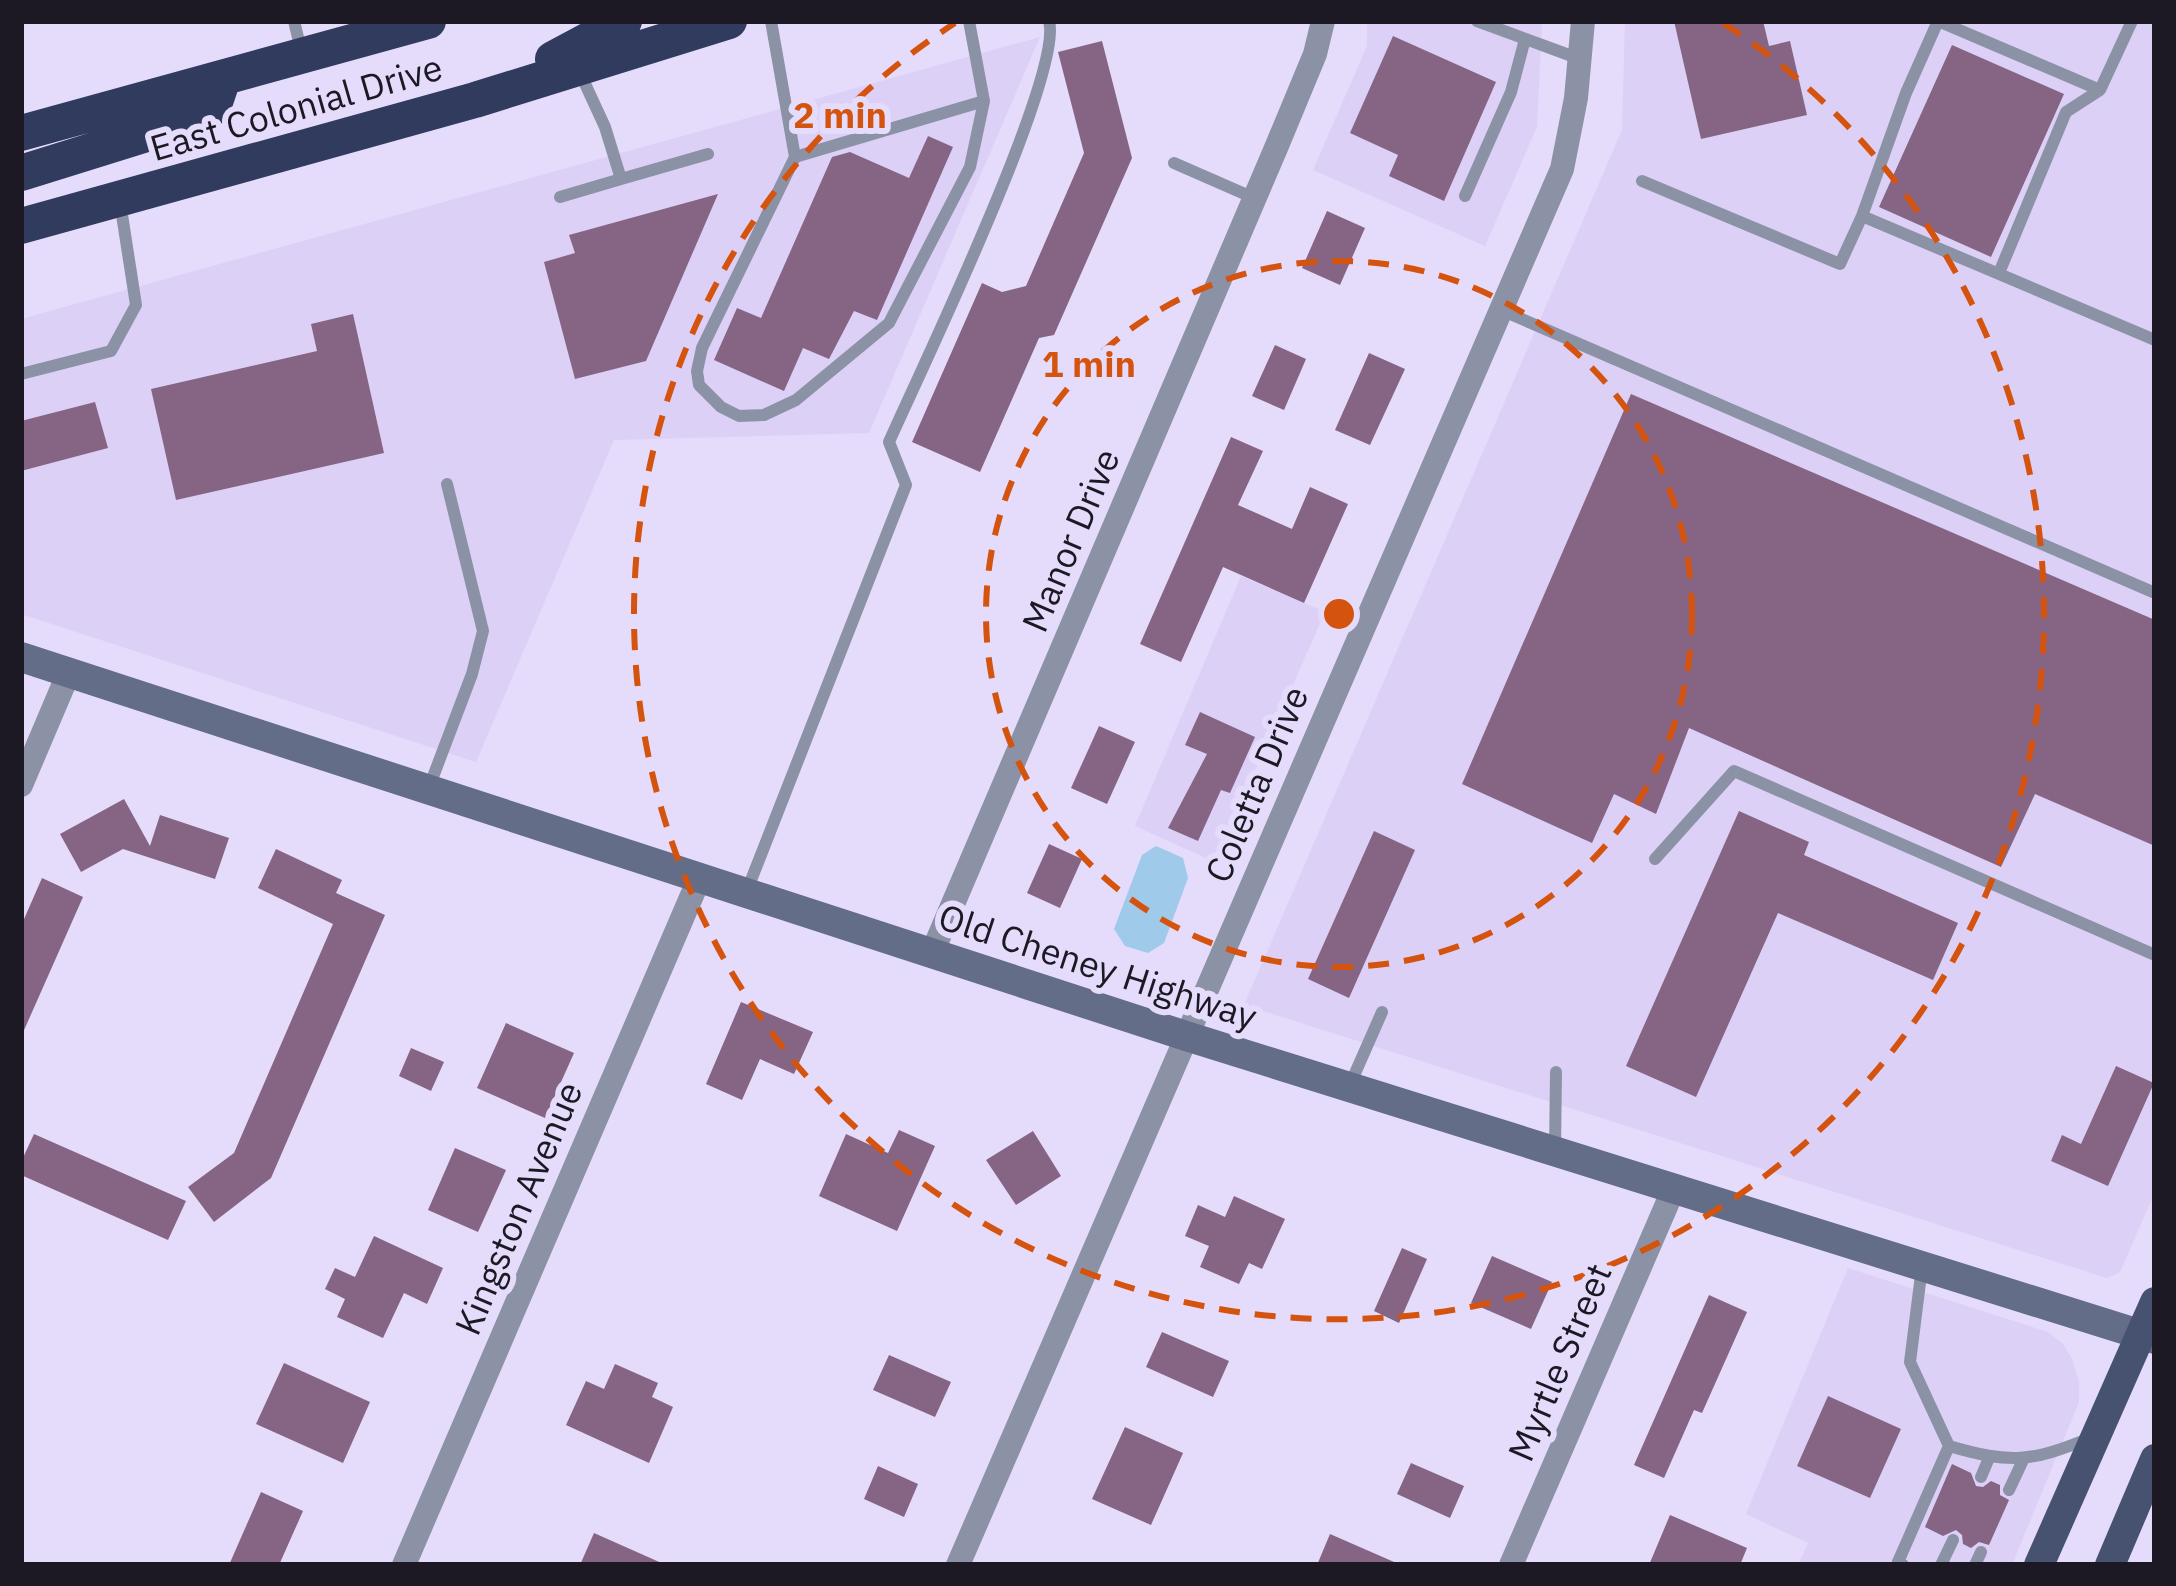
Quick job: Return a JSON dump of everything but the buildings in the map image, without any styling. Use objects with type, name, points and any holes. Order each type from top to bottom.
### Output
[{"type":"highway","name":"East Colonial Drive","points":[[21,134],[223,78],[298,38],[428,21]]},
{"type":"highway","points":[[475,100],[624,21]]},
{"type":"highway","name":"East Colonial Drive","points":[[21,226],[475,100],[729,21]]},
{"type":"highway","points":[[21,173],[204,116],[214,105],[223,78]]},
{"type":"main road","points":[[2039,1565],[2097,1435],[2148,1337],[2155,1302]]},
{"type":"main road","points":[[2116,1563],[2145,1511],[2155,1460]]},
{"type":"street","name":"Manor Drive","points":[[932,953],[1255,198],[1315,54],[1323,21]]},
{"type":"street","name":"Coletta Drive","points":[[958,1565],[1562,170],[1583,21]]},
{"type":"street","name":"Old Cheney Highway","points":[[21,657],[1186,1036],[2148,1337]]},
{"type":"street","points":[[21,785],[69,672]]},
{"type":"street","name":"Kingston Avenue","points":[[404,1565],[699,879]]},
{"type":"street","name":"Myrtle Street","points":[[1511,1565],[1674,1189]]},
{"type":"lane","points":[[771,21],[795,158],[701,348],[699,385],[721,407],[739,416],[764,416],[796,400],[889,323],[970,167],[984,101],[969,21]]},
{"type":"lane","points":[[746,894],[906,484],[889,442],[1022,133],[1045,71],[1052,32],[1049,21]]},
{"type":"lane","points":[[1477,21],[1580,59]]},
{"type":"lane","points":[[1999,273],[2066,112],[2100,90],[2132,21]]},
{"type":"lane","points":[[1642,182],[1840,265],[1938,22],[2100,90]]},
{"type":"lane","points":[[1465,196],[1511,92],[1525,39]]},
{"type":"lane","points":[[578,68],[605,127],[621,179]]},
{"type":"lane","points":[[795,158],[984,101]]},
{"type":"lane","points":[[560,197],[708,154]]},
{"type":"lane","points":[[1174,163],[1255,198]]},
{"type":"lane","points":[[21,374],[111,352],[136,305],[119,200]]},
{"type":"lane","points":[[1862,216],[2155,340]]},
{"type":"lane","points":[[1501,310],[2155,593]]},
{"type":"lane","points":[[428,791],[483,631],[447,484]]},
{"type":"lane","points":[[1655,859],[1734,771],[2155,955]]},
{"type":"lane","points":[[1349,1087],[1382,1012]]},
{"type":"lane","points":[[1555,1151],[1556,1072]]},
{"type":"lane","points":[[1922,1266],[1910,1362],[1949,1446],[1989,1458],[2042,1457],[2097,1435]]},
{"type":"lane","points":[[1903,1565],[1898,1562],[1949,1446]]},
{"type":"lane","points":[[1981,1477],[1989,1458]]},
{"type":"lane","points":[[2009,1490],[2024,1458]]},
{"type":"lane","points":[[1941,1565],[1953,1540]]},
{"type":"shaded area","points":[[1367,21],[1542,21],[1537,127],[1485,246],[1313,170],[1367,46]]},
{"type":"shaded area","points":[[1625,21],[2155,21],[2155,1192],[2120,1272],[2107,1278],[1244,1005],[1622,130]]},
{"type":"shaded area","points":[[1040,37],[869,433],[614,440],[476,762],[21,614],[21,319]]},
{"type":"shaded area","points":[[1241,576],[1325,612],[1215,862],[1135,826]]},
{"type":"shaded area","points":[[1848,1268],[2048,1332],[2072,1359],[2079,1402],[2012,1565],[1798,1565],[1808,1543],[1746,1514]]},
{"type":"water","points":[[1156,846],[1183,858],[1188,878],[1164,943],[1148,953],[1125,946],[1114,929],[1142,855]]}]
